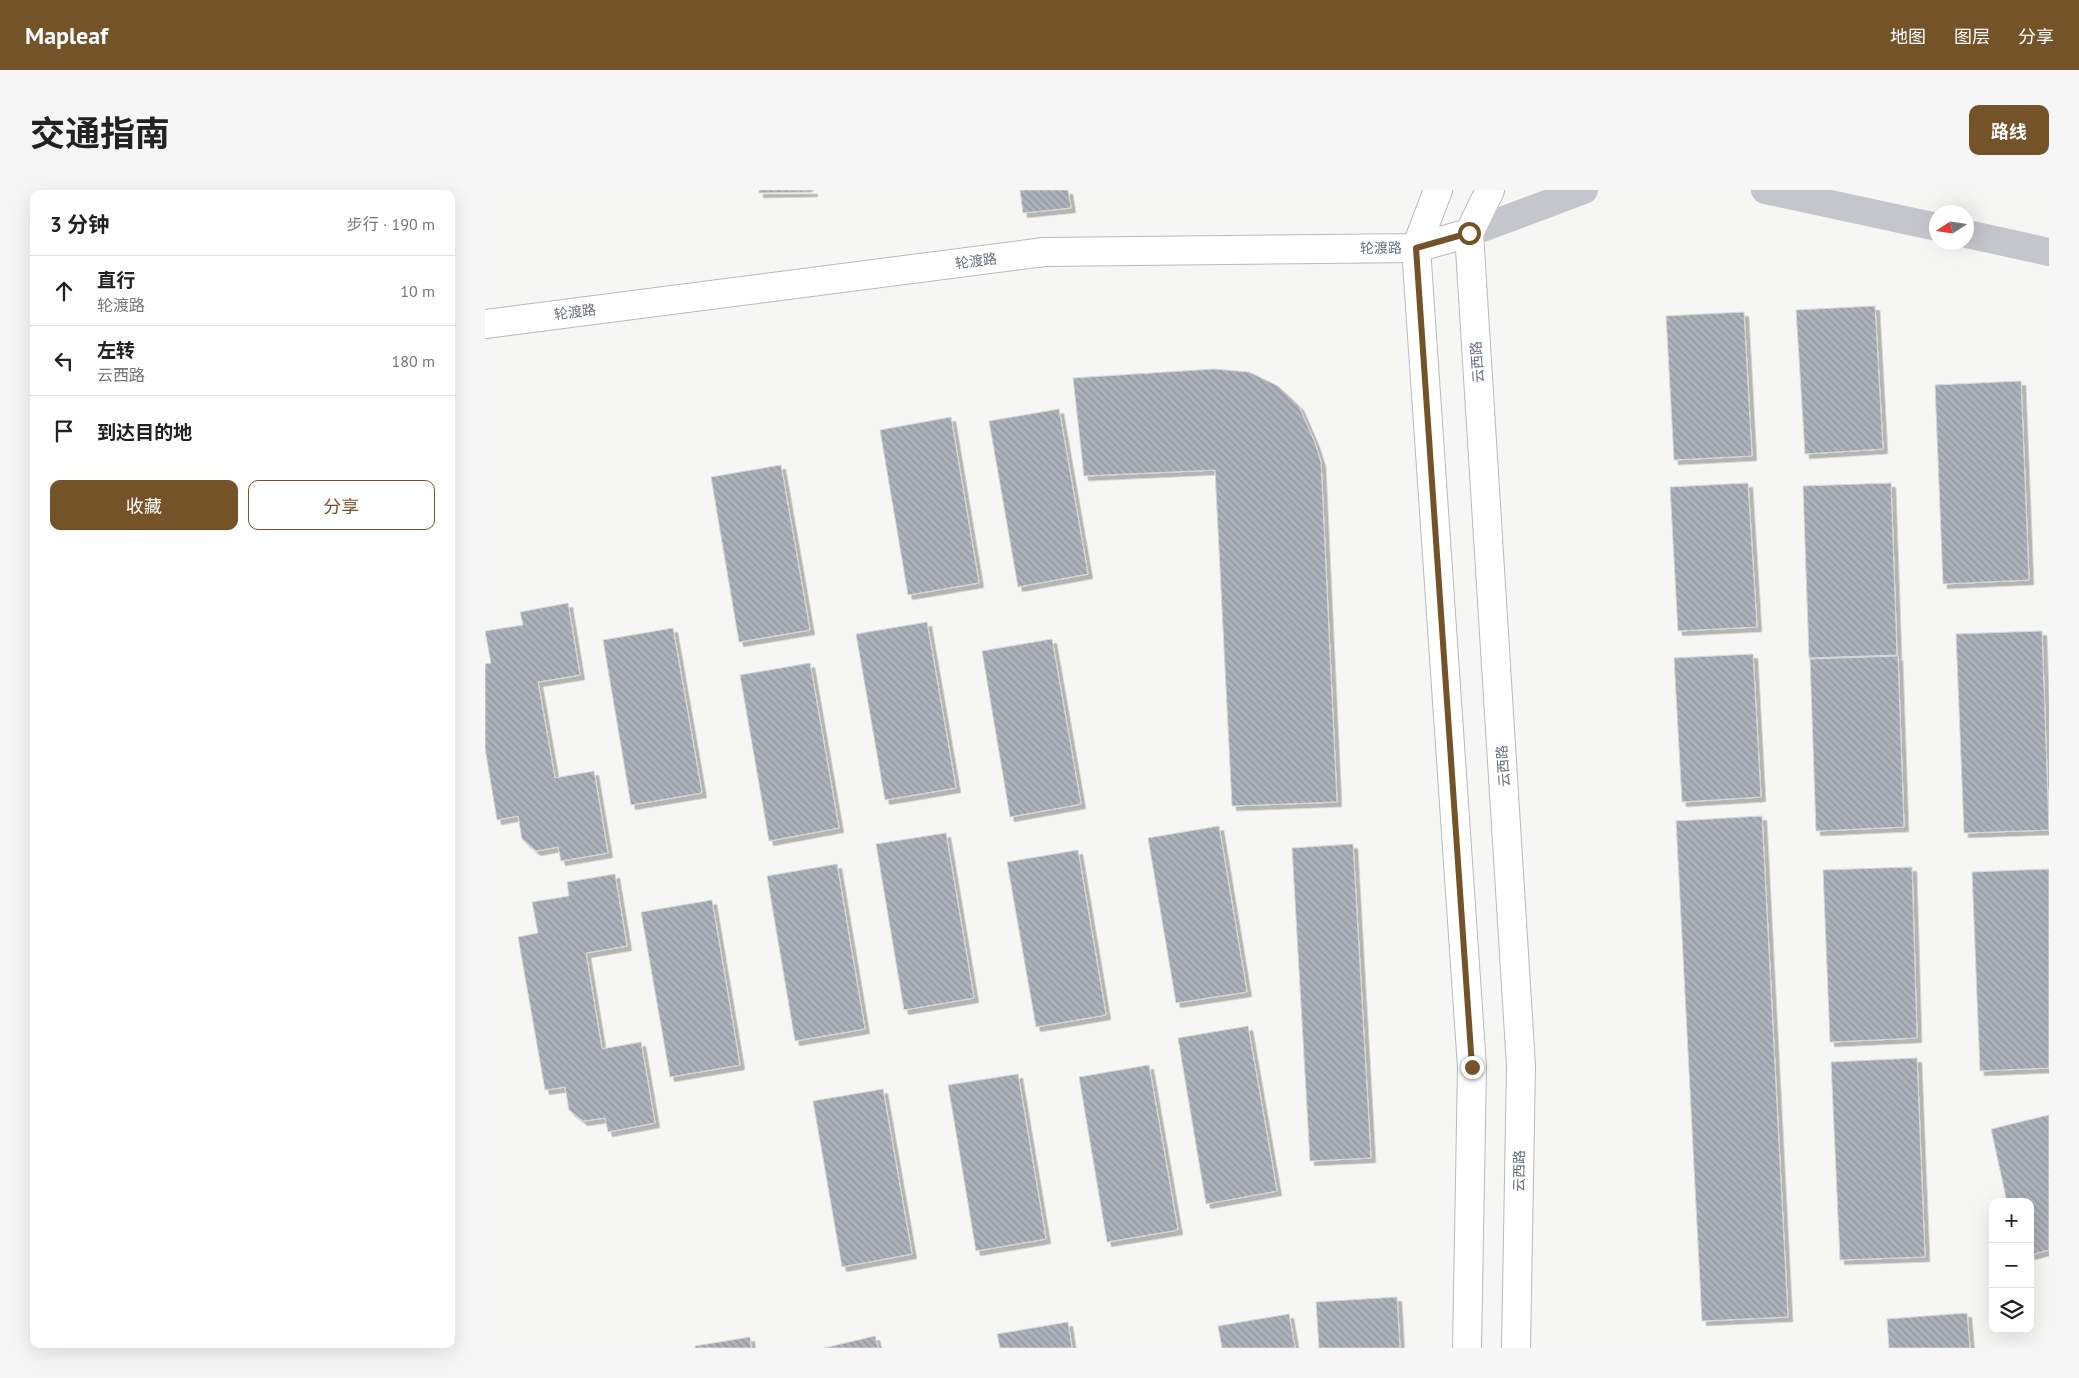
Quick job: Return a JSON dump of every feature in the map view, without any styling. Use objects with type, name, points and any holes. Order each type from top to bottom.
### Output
[{"type":"main road","points":[[1438,190],[1416,248],[1472,1067],[1467,1348]]},
{"type":"main road","name":"云西路","points":[[1490,190],[1469,233],[1521,1066],[1516,1348]]},
{"type":"main road","name":"轮渡路","points":[[485,324],[1044,252],[1416,248],[1469,233]]},
{"type":"street","points":[[1469,233],[1584,190]]},
{"type":"street","points":[[1765,190],[1929,225]]},
{"type":"street","points":[[1974,236],[2049,252]]},
{"type":"building","points":[[759,190],[813,190],[813,192],[759,193]]},
{"type":"building","points":[[1020,190],[1068,190],[1071,208],[1023,213]]},
{"type":"building","points":[[1875,306],[1883,449],[1805,454],[1796,310]]},
{"type":"building","points":[[1744,312],[1752,456],[1674,460],[1666,316]]},
{"type":"building","points":[[1214,369],[1249,372],[1278,386],[1299,406],[1321,462],[1337,802],[1232,806],[1215,470],[1084,476],[1073,378]]},
{"type":"building","points":[[2021,381],[2029,580],[1943,584],[1935,385]]},
{"type":"building","points":[[1059,409],[1088,574],[1018,587],[989,421]]},
{"type":"building","points":[[951,417],[979,583],[908,595],[880,430]]},
{"type":"building","points":[[781,465],[810,630],[739,642],[711,477]]},
{"type":"building","points":[[1748,483],[1757,627],[1678,631],[1670,487]]},
{"type":"building","points":[[1891,483],[1897,655],[1809,658],[1803,486]]},
{"type":"building","points":[[568,603],[580,675],[538,682],[555,778],[594,771],[608,853],[561,861],[558,847],[536,851],[522,839],[518,816],[497,820],[485,748],[485,664],[491,663],[485,631],[523,625],[520,612]]},
{"type":"building","points":[[927,622],[956,788],[885,800],[856,634]]},
{"type":"building","points":[[673,628],[702,793],[631,805],[603,640]]},
{"type":"building","points":[[2042,631],[2049,830],[1964,833],[1956,634]]},
{"type":"building","points":[[1052,639],[1081,804],[1010,817],[982,651]]},
{"type":"building","points":[[1753,654],[1761,797],[1682,802],[1674,658]]},
{"type":"building","points":[[1898,656],[1904,827],[1816,831],[1810,659]]},
{"type":"building","points":[[810,663],[839,828],[769,841],[740,675]]},
{"type":"building","points":[[1762,816],[1788,1317],[1702,1321],[1676,821]]},
{"type":"building","points":[[1219,826],[1247,992],[1176,1003],[1148,838]]},
{"type":"building","points":[[946,833],[974,998],[904,1010],[876,844]]},
{"type":"building","points":[[1353,844],[1371,1158],[1310,1161],[1292,848]]},
{"type":"building","points":[[1078,850],[1106,1015],[1036,1027],[1007,862]]},
{"type":"building","points":[[837,864],[865,1029],[795,1041],[767,876]]},
{"type":"building","points":[[1912,867],[1917,1038],[1830,1042],[1823,870]]},
{"type":"building","points":[[2049,869],[2049,1068],[1980,1071],[1972,872]]},
{"type":"building","points":[[615,874],[627,946],[586,953],[602,1049],[641,1042],[655,1123],[608,1132],[605,1118],[583,1121],[569,1110],[565,1087],[545,1090],[518,937],[538,933],[532,902],[569,896],[567,882]]},
{"type":"building","points":[[712,900],[740,1065],[670,1077],[641,912]]},
{"type":"building","points":[[1248,1026],[1277,1191],[1206,1204],[1178,1038]]},
{"type":"building","points":[[1917,1058],[1925,1257],[1840,1260],[1831,1062]]},
{"type":"building","points":[[1149,1065],[1178,1230],[1107,1242],[1079,1077]]},
{"type":"building","points":[[1018,1074],[1046,1239],[976,1251],[948,1085]]},
{"type":"building","points":[[883,1089],[912,1254],[842,1267],[813,1101]]},
{"type":"building","points":[[2049,1115],[2049,1250],[2034,1254],[2034,1198],[2006,1198],[1991,1129]]},
{"type":"building","points":[[1397,1297],[1400,1348],[1319,1348],[1316,1302]]},
{"type":"building","points":[[1967,1313],[1970,1348],[1889,1348],[1887,1319]]},
{"type":"building","points":[[1289,1314],[1295,1348],[1222,1348],[1218,1326]]},
{"type":"building","points":[[1068,1322],[1072,1348],[1000,1348],[997,1334]]},
{"type":"building","points":[[875,1336],[878,1348],[824,1348]]},
{"type":"building","points":[[750,1337],[751,1348],[695,1348],[695,1346]]},
{"type":"route","points":[[1469,233],[1416,248],[1472,1067]]}]
